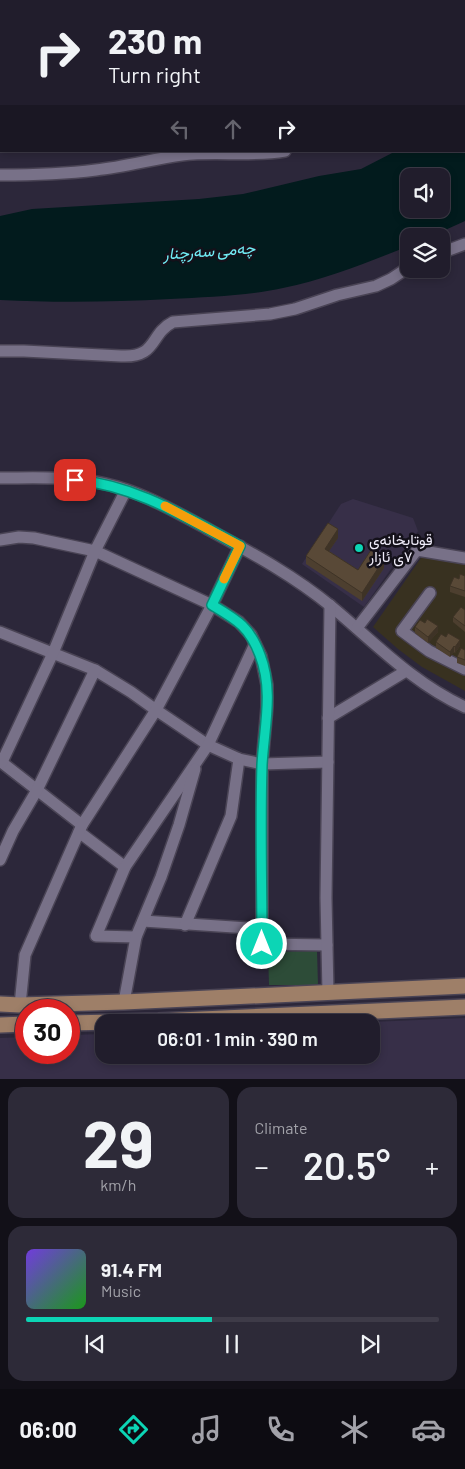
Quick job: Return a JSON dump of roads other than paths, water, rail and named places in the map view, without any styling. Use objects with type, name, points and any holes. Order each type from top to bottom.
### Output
[{"type":"main road","points":[[80,1003],[465,986]]},
{"type":"main road","points":[[0,1004],[15,1005]]},
{"type":"main road","points":[[80,1023],[465,1007]]},
{"type":"main road","points":[[0,1025],[15,1024]]},
{"type":"street","points":[[0,175],[96,170],[194,154],[262,154],[278,152]]},
{"type":"street","points":[[450,250],[465,244]]},
{"type":"street","points":[[0,351],[136,356],[149,349],[163,328],[173,322],[270,314],[295,309],[376,286],[400,273]]},
{"type":"street","points":[[0,478],[87,480],[126,490],[167,508],[280,569],[330,605],[406,671],[445,696],[465,706]]},
{"type":"street","points":[[124,867],[1,761],[53,653],[95,551],[126,490]]},
{"type":"street","points":[[0,540],[19,537],[34,538],[95,551],[212,605],[239,622],[250,635],[264,670],[267,685],[262,764],[262,944],[326,945]]},
{"type":"street","points":[[21,999],[25,955],[81,829],[156,710],[212,605],[240,546]]},
{"type":"street","points":[[357,628],[417,550],[465,558]]},
{"type":"street","points":[[430,593],[402,631],[429,651],[465,669]]},
{"type":"street","points":[[328,993],[326,898],[330,605]]},
{"type":"street","points":[[0,632],[95,670],[131,692],[208,745],[239,759],[262,764],[328,762]]},
{"type":"street","points":[[136,937],[96,936],[124,867],[208,745],[255,644]]},
{"type":"street","points":[[0,860],[95,670]]},
{"type":"street","points":[[328,718],[406,671]]},
{"type":"street","points":[[0,736],[11,742]]},
{"type":"street","points":[[184,925],[231,816],[239,759]]},
{"type":"street","points":[[124,1002],[136,937],[161,877],[198,760]]},
{"type":"street","points":[[143,921],[262,929]]},
{"type":"water","name":"چەمی سەرچنار","points":[[394,152],[465,152],[465,221],[450,228],[400,228],[400,249],[315,280],[256,293],[127,301],[0,300],[0,216],[32,209],[199,199],[243,194],[319,176],[361,169]]},
{"type":"place","name":"قوتابخانەی ٧ی ئازار","points":[[359,548]]}]
